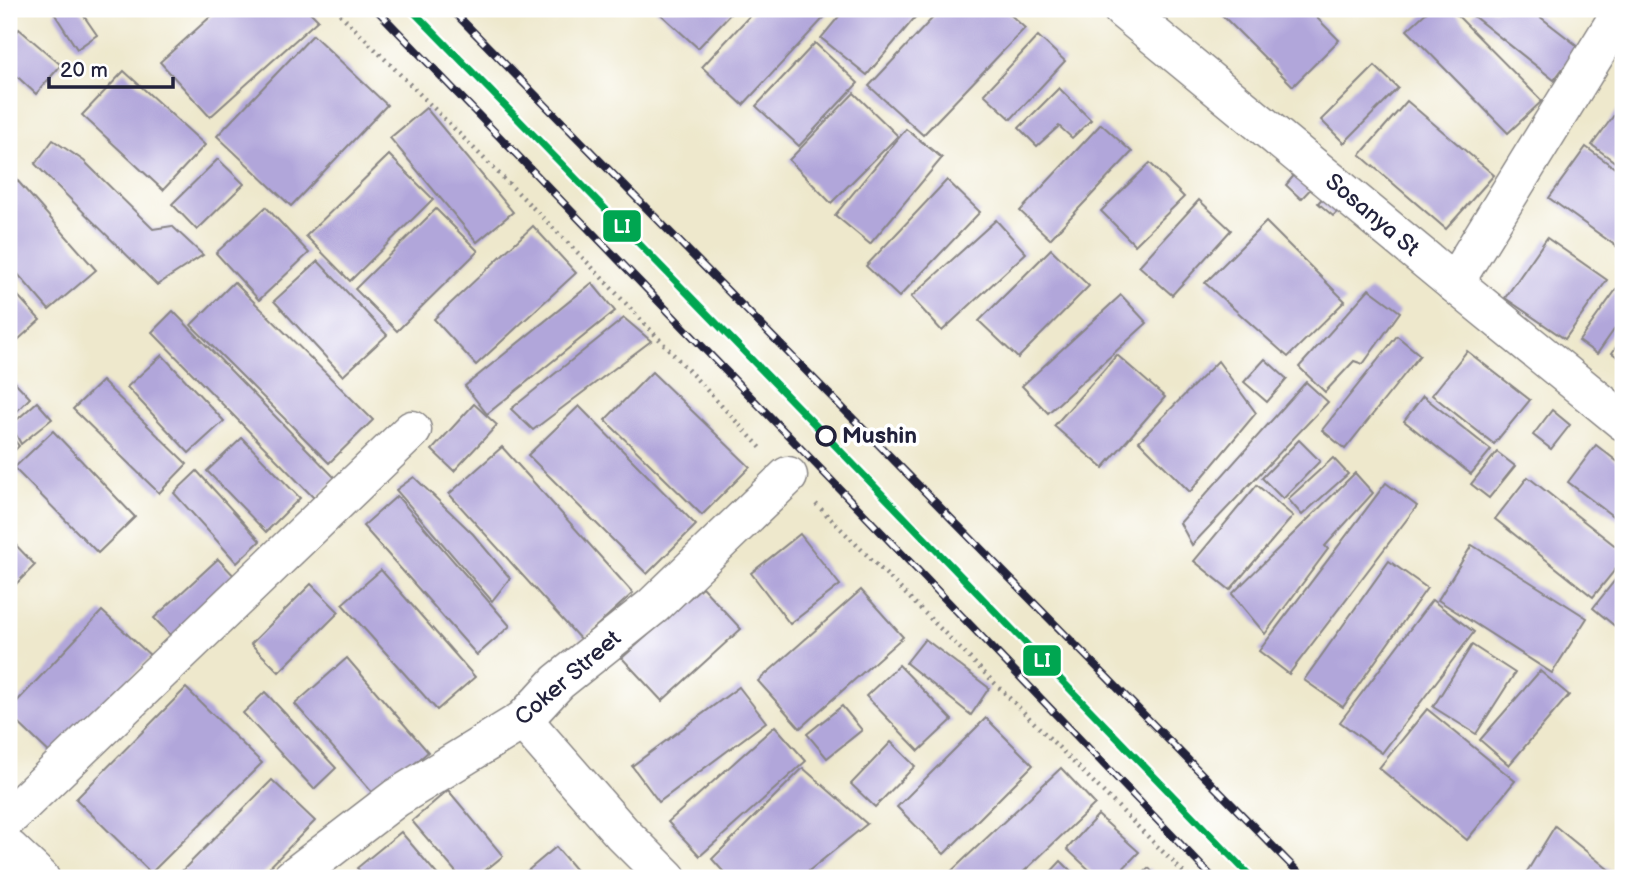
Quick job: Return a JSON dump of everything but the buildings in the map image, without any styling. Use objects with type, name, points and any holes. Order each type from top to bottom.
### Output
[{"type":"street","name":"Sosanya St","points":[[1122,9],[1623,421]]},
{"type":"street","points":[[1454,283],[1623,9]]},
{"type":"street","points":[[9,817],[412,430]]},
{"type":"street","name":"Coker Street","points":[[292,878],[396,798],[523,720],[558,682],[653,607],[788,476]]},
{"type":"street","points":[[523,720],[622,833],[667,878]]},
{"type":"street","points":[[9,849],[40,878]]},
{"type":"railway","points":[[376,9],[1213,878]]},
{"type":"railway","points":[[451,9],[1304,878]]},
{"type":"transit line","name":"LI","points":[[411,9],[1252,878]]},
{"type":"place","name":"Mushin","points":[[826,436]]}]
